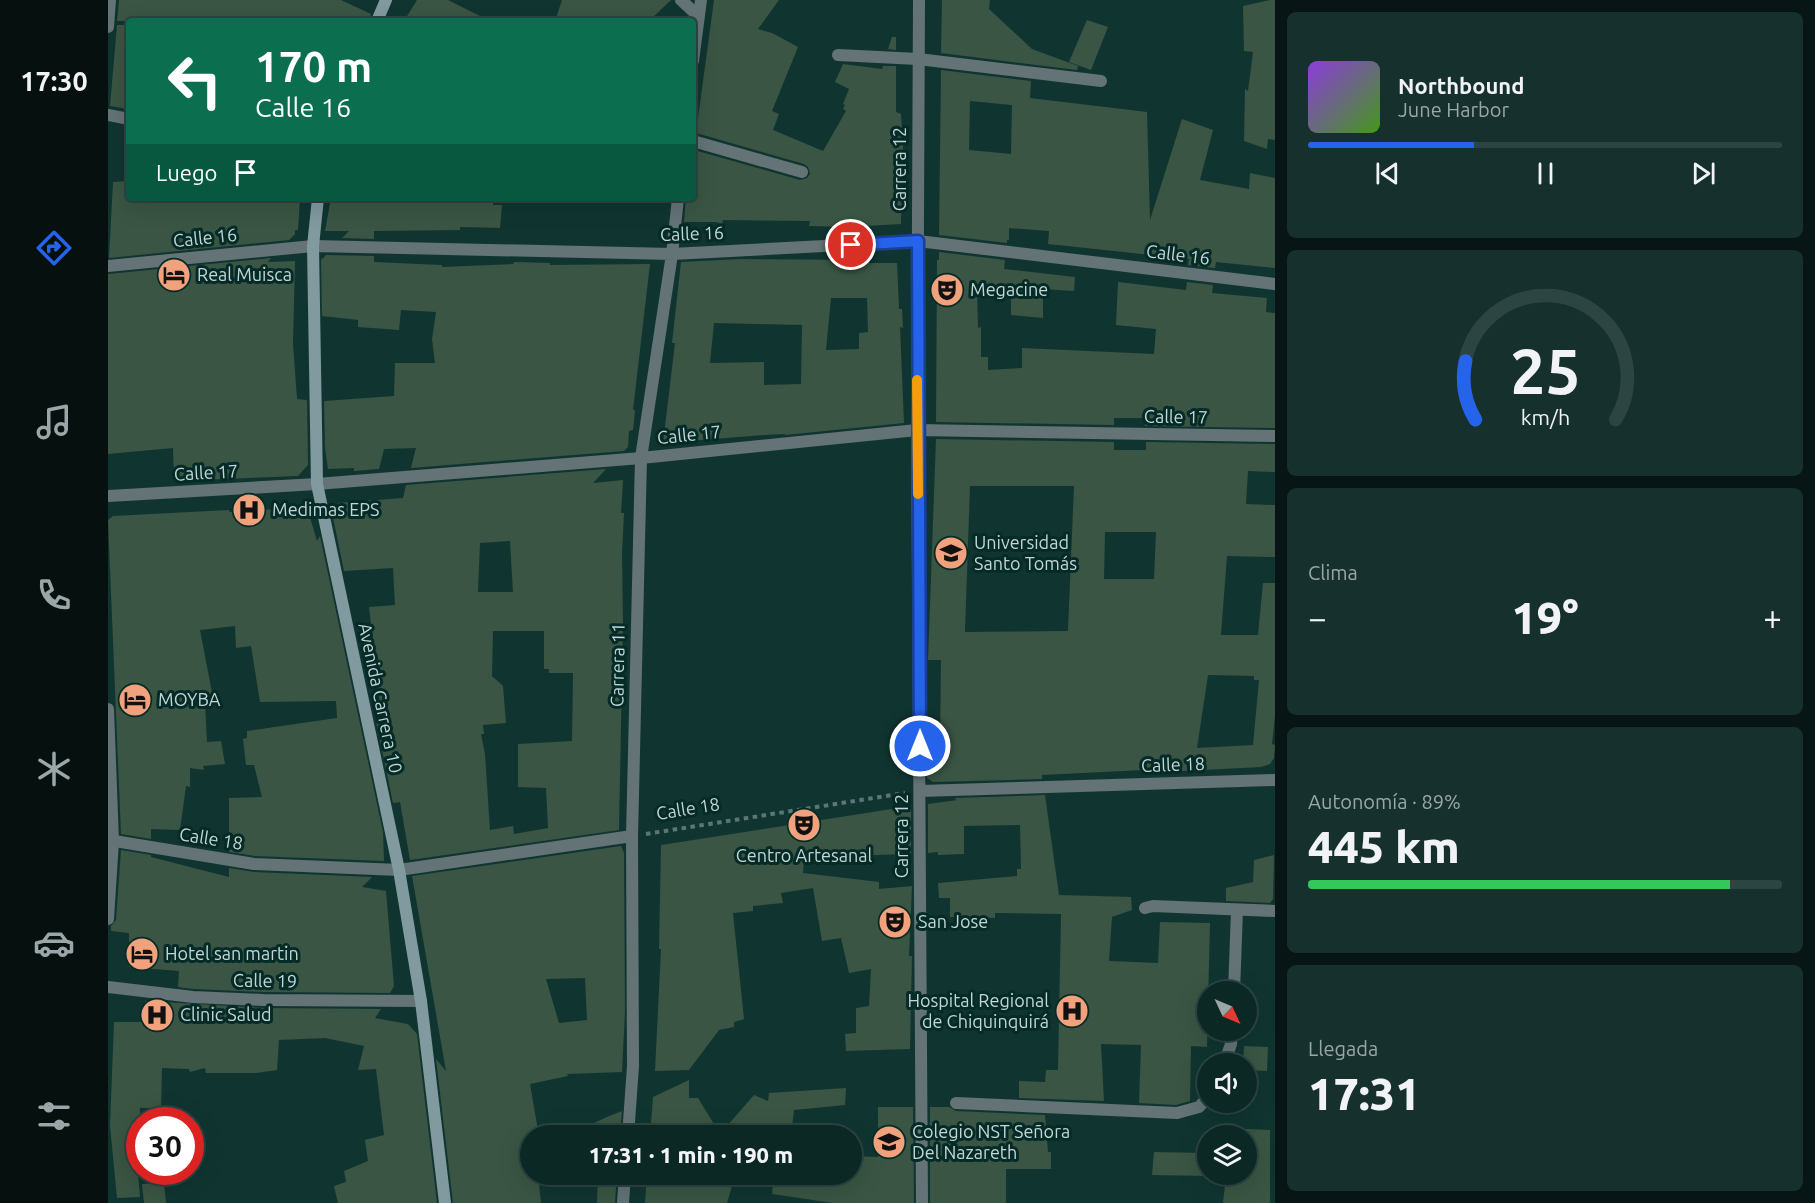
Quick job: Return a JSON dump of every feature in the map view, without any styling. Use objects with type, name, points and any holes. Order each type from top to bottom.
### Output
[{"type":"main road","points":[[378,18],[386,0]]},
{"type":"main road","name":"Avenida Carrera 10","points":[[318,201],[313,246],[317,484],[399,870],[421,1001],[445,1203]]},
{"type":"street","points":[[108,27],[110,0]]},
{"type":"street","points":[[681,0],[698,16]]},
{"type":"street","points":[[696,34],[701,0]]},
{"type":"street","name":"Carrera 12","points":[[919,0],[917,430],[922,1203]]},
{"type":"street","points":[[838,55],[918,59],[1101,81]]},
{"type":"street","points":[[108,115],[126,118]]},
{"type":"street","points":[[696,142],[802,172]]},
{"type":"street","name":"Carrera 11","points":[[629,1125],[633,1066],[632,836],[641,458],[672,254],[678,201]]},
{"type":"street","name":"Calle 16","points":[[108,266],[313,246],[672,254],[918,241],[1275,284]]},
{"type":"street","name":"Calle 17","points":[[108,496],[317,484],[641,458],[917,430],[1275,436]]},
{"type":"street","points":[[108,709],[110,841],[108,919]]},
{"type":"street","name":"Calle 18","points":[[921,790],[1275,780]]},
{"type":"street","name":"Calle 18","points":[[110,841],[254,864],[399,870],[632,836]]},
{"type":"street","points":[[1145,908],[1275,911]]},
{"type":"street","points":[[1234,981],[1237,910]]},
{"type":"street","name":"Calle 19","points":[[108,987],[193,997],[252,1000],[421,1001]]},
{"type":"street","points":[[956,1103],[1177,1113],[1197,1108]]},
{"type":"street","points":[[623,1203],[624,1185]]},
{"type":"path","name":"Calle 18","points":[[632,836],[921,790]]},
{"type":"building","points":[[119,0],[341,0],[371,14],[370,18],[126,18],[126,21],[117,21]]},
{"type":"building","points":[[417,0],[448,0],[484,18],[406,18]]},
{"type":"building","points":[[562,0],[671,0],[652,18],[556,18]]},
{"type":"building","points":[[714,0],[779,0],[758,29],[772,33],[798,47],[772,111],[779,114],[773,130],[823,151],[846,111],[843,109],[845,105],[843,104],[849,89],[835,82],[843,64],[882,69],[883,66],[896,66],[896,112],[901,114],[903,146],[901,224],[848,227],[809,226],[810,221],[723,220],[722,224],[684,222],[686,201],[696,201],[696,151],[800,180],[807,178],[810,174],[808,167],[804,164],[696,133]]},
{"type":"building","points":[[942,0],[990,0],[989,9],[1032,49],[1078,66],[1077,70],[941,53]]},
{"type":"building","points":[[1275,0],[1275,140],[1268,139],[1267,149],[1244,141],[1245,89],[1248,91],[1253,52],[1244,51],[1243,6]]},
{"type":"building","points":[[1087,20],[1108,27],[1091,70],[1069,62]]},
{"type":"building","points":[[117,25],[126,25],[126,109],[110,106]]},
{"type":"building","points":[[892,37],[896,37],[896,50],[888,49]]},
{"type":"building","points":[[941,70],[1031,81],[1030,98],[1147,112],[1150,220],[1182,119],[1213,130],[1200,180],[1249,189],[1250,173],[1275,178],[1275,268],[1216,262],[1215,268],[1188,265],[1189,259],[1048,244],[1049,231],[1009,228],[1007,243],[939,235]],"holes":[[[970,101],[1012,105],[1011,154],[969,150]]]},
{"type":"building","points":[[126,181],[126,201],[300,201],[298,230],[295,230],[295,234],[289,240],[109,258],[113,182]]},
{"type":"building","points":[[330,201],[493,201],[493,205],[502,205],[500,228],[460,227],[460,230],[374,231],[374,239],[342,238],[349,231],[325,231]]},
{"type":"building","points":[[939,252],[1005,260],[1004,269],[1075,277],[1074,291],[1043,289],[1043,318],[1011,315],[1011,295],[977,290],[981,357],[988,357],[988,370],[1022,368],[1022,348],[1154,354],[1156,329],[1116,325],[1118,282],[1186,290],[1187,282],[1213,285],[1212,293],[1267,298],[1266,312],[1275,313],[1275,428],[1145,426],[1145,418],[1114,418],[1114,425],[936,422],[937,260],[939,260]]},
{"type":"building","points":[[326,255],[374,256],[374,262],[442,265],[442,267],[513,264],[514,262],[550,263],[550,265],[650,264],[633,410],[635,410],[634,422],[633,430],[629,431],[628,447],[624,451],[411,468],[416,448],[384,449],[379,469],[354,471],[354,468],[328,469],[324,401],[394,396],[395,363],[435,363],[432,339],[436,312],[401,310],[399,330],[358,327],[358,320],[322,316],[321,260]]},
{"type":"building","points":[[271,258],[268,262],[295,261],[293,344],[297,399],[307,400],[308,465],[298,476],[174,481],[173,448],[108,454],[108,274]]},
{"type":"building","points":[[741,259],[865,260],[865,263],[897,263],[899,309],[902,309],[903,328],[900,327],[904,423],[785,435],[663,443],[675,343],[672,343],[681,262]],"holes":[[[831,298],[867,298],[868,332],[859,333],[859,349],[826,350]],[[714,323],[802,325],[801,384],[764,385],[764,362],[710,363]]]},
{"type":"building","points":[[936,439],[1114,442],[1114,450],[1146,450],[1146,442],[1275,444],[1275,472],[1248,471],[1246,504],[1275,505],[1275,557],[1227,556],[1221,635],[1258,635],[1263,583],[1275,583],[1275,716],[1272,744],[1275,745],[1274,758],[1270,764],[1261,767],[1164,772],[1164,769],[1042,775],[1042,779],[933,782],[927,778],[927,740],[940,740],[941,660],[928,660]],"holes":[[[970,486],[1074,486],[1068,631],[965,632]],[[1105,532],[1156,532],[1154,579],[1104,579]],[[1208,675],[1254,676],[1254,680],[1259,680],[1253,745],[1197,748]]]},
{"type":"building","points":[[606,469],[593,483],[623,480],[619,830],[410,860],[400,802],[393,803],[376,721],[382,720],[369,607],[395,605],[393,568],[344,571],[332,513],[338,503],[403,498],[406,485]],"holes":[[[510,541],[513,592],[478,592],[480,543]],[[493,631],[544,631],[544,669],[549,669],[549,673],[573,673],[572,741],[518,744],[518,787],[546,788],[548,828],[514,834],[513,826],[490,830],[485,754],[481,734],[484,734],[483,725],[506,723],[503,686],[492,676]]]},
{"type":"building","points":[[307,507],[317,541],[320,536],[383,832],[384,861],[255,856],[229,852],[229,798],[262,797],[254,765],[246,765],[243,739],[247,738],[247,731],[337,718],[336,701],[260,702],[251,646],[236,648],[235,626],[200,630],[214,703],[205,703],[207,742],[221,741],[225,764],[203,766],[204,770],[190,768],[190,787],[186,786],[180,830],[151,829],[151,839],[121,834],[108,520],[113,516]]},
{"type":"building","points":[[1045,795],[1059,895],[1131,897],[1132,910],[1112,917],[1109,961],[1158,963],[1160,922],[1210,923],[1209,981],[1197,981],[1197,1041],[1207,1041],[1207,1047],[1191,1046],[1190,1101],[1176,1105],[1139,1103],[1141,1045],[1101,1044],[1104,1101],[1019,1098],[1019,1081],[1045,1082],[1046,1070],[1058,1070],[1061,914],[995,913],[995,918],[950,917],[950,898],[939,898],[938,883],[1017,876],[1017,869],[1021,869],[1020,825],[964,826],[964,854],[928,853],[928,804],[957,800],[954,798]]},
{"type":"building","points":[[911,806],[911,854],[804,857],[803,873],[879,882],[879,889],[912,886],[909,956],[912,956],[910,1049],[846,1051],[845,1034],[856,1033],[856,1008],[869,1006],[871,969],[849,973],[841,938],[822,941],[813,888],[781,893],[783,903],[753,906],[753,911],[733,913],[744,1019],[734,1022],[734,1027],[719,1030],[689,1070],[655,1071],[661,949],[659,949],[661,845]]},
{"type":"building","points":[[621,846],[624,853],[625,1012],[622,1072],[567,1074],[568,1076],[530,1084],[537,1125],[520,1125],[520,1185],[539,1185],[541,1203],[453,1203],[436,1059],[446,1071],[412,876]],"holes":[[[585,978],[587,1020],[559,1023],[546,979]]]},
{"type":"building","points":[[121,850],[151,855],[151,857],[229,877],[229,868],[254,872],[372,877],[362,887],[386,891],[394,986],[390,993],[194,989],[178,987],[179,971],[129,967],[129,933],[111,931],[111,926],[116,920]]},
{"type":"building","points":[[1274,855],[1273,899],[1270,903],[1226,901],[1226,888],[1253,882],[1254,860]]},
{"type":"building","points":[[145,1001],[263,1008],[381,1009],[375,1018],[408,1024],[417,1034],[437,1203],[338,1203],[334,1186],[346,1182],[344,1171],[368,1161],[365,1140],[384,1135],[376,1069],[358,1070],[364,1046],[325,1038],[279,1040],[277,1070],[256,1073],[206,1073],[205,1068],[190,1072],[189,1069],[162,1068],[161,1107],[126,1107],[126,1185],[139,1185],[140,1197],[117,1198],[110,1126],[114,1022],[144,1022]]},
{"type":"building","points":[[1244,1046],[1268,1047],[1267,1071],[1257,1071],[1257,1053],[1244,1053]]},
{"type":"building","points":[[689,1080],[689,1098],[698,1098],[714,1125],[651,1125],[653,1097]]},
{"type":"building","points":[[846,1088],[845,1105],[794,1110],[792,1125],[728,1125],[754,1095],[768,1101],[769,1093]]},
{"type":"building","points":[[878,1107],[913,1107],[914,1203],[833,1203],[772,1194],[773,1185],[862,1185],[862,1156],[878,1157]]},
{"type":"building","points":[[930,1107],[949,1107],[956,1111],[1045,1115],[1048,1152],[1051,1152],[1051,1169],[1006,1169],[1006,1203],[930,1203]]},
{"type":"building","points":[[622,1111],[621,1125],[590,1125]]},
{"type":"building","points":[[1257,1129],[1270,1130],[1270,1203],[1223,1203],[1225,1185],[1257,1185]]},
{"type":"building","points":[[1154,1152],[1197,1153],[1197,1176],[1152,1175]]},
{"type":"building","points":[[142,1185],[164,1185],[166,1203],[144,1203]]},
{"type":"building","points":[[598,1185],[616,1185],[615,1203],[597,1203]]},
{"type":"building","points":[[646,1185],[732,1185],[727,1203],[645,1203]]},
{"type":"slow traffic","points":[[917,380],[918,494]]},
{"type":"place","name":"Real Muisca","points":[[174,275]]},
{"type":"place","name":"Megacine","points":[[947,290]]},
{"type":"place","name":"Medimas EPS","points":[[249,510]]},
{"type":"place","name":"Universidad Santo Tomás","points":[[951,553]]},
{"type":"place","name":"MOYBA","points":[[135,700]]},
{"type":"place","name":"Centro Artesanal","points":[[804,825]]},
{"type":"place","name":"San Jose","points":[[895,922]]},
{"type":"place","name":"Hotel san martin","points":[[142,954]]},
{"type":"place","name":"Hospital Regional de Chiquinquirá","points":[[1072,1011]]},
{"type":"place","name":"Clinic Salud","points":[[157,1015]]},
{"type":"place","name":"Colegio NST Señora Del Nazareth","points":[[889,1142]]},
{"type":"route","points":[[851,245],[918,241],[920,746]]}]
